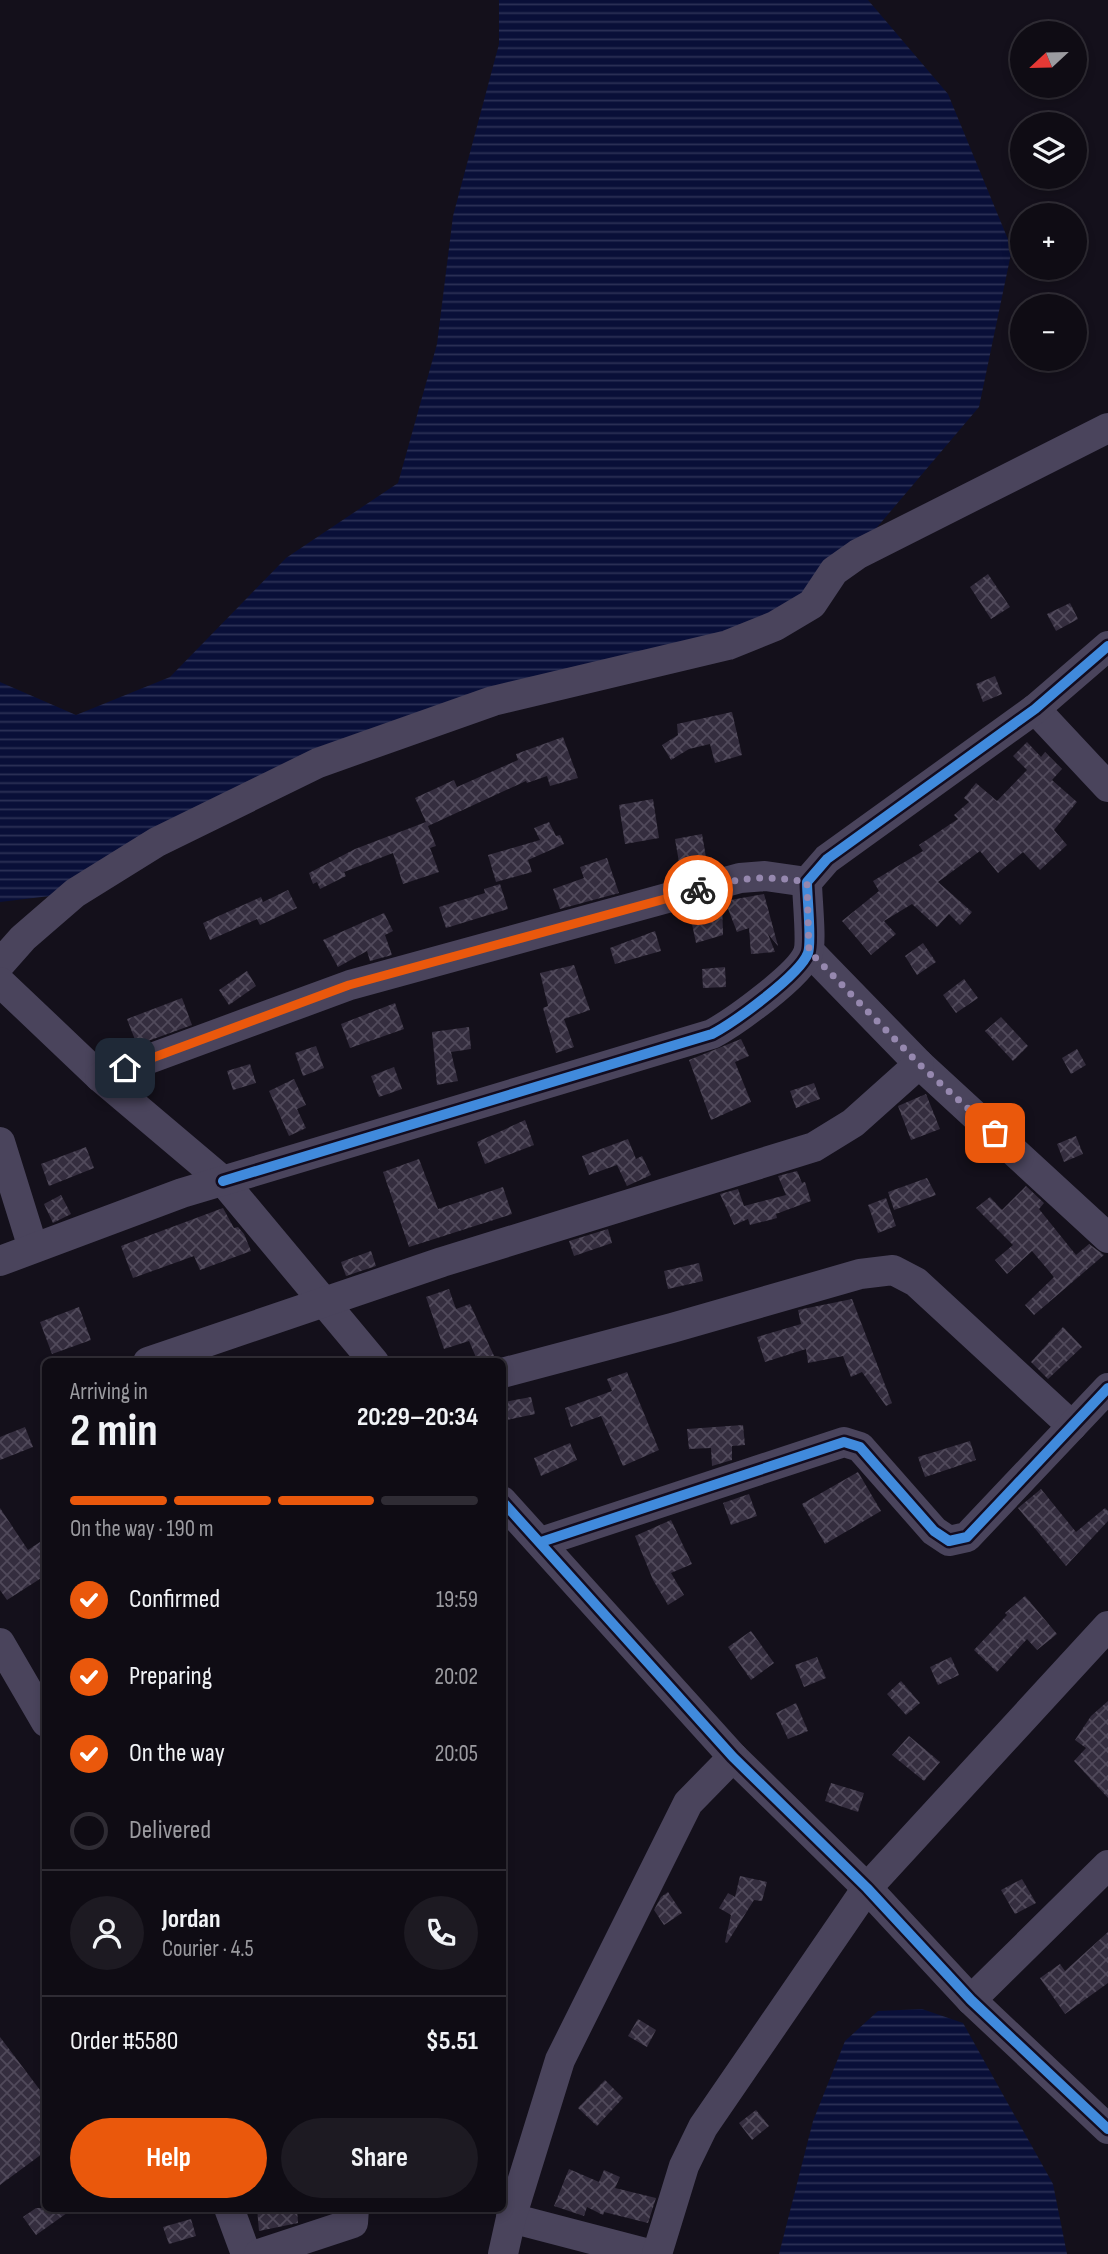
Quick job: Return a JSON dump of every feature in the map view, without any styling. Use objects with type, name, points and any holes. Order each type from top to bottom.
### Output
[{"type":"street","points":[[0,964],[23,938],[75,893],[157,842],[305,769],[493,701],[727,645],[775,626],[812,604],[834,572],[858,554],[1108,428]]},
{"type":"street","points":[[0,1261],[223,1181],[712,1034],[730,1025],[801,966],[809,951],[807,882],[827,859],[1035,709],[1108,646]]},
{"type":"street","points":[[1035,709],[1108,787]]},
{"type":"street","points":[[100,1077],[349,985],[740,878],[765,876],[807,882]]},
{"type":"street","points":[[809,951],[919,1064],[1108,1238]]},
{"type":"street","points":[[0,982],[100,1077],[223,1181],[371,1358]]},
{"type":"street","points":[[160,1358],[324,1302],[814,1147],[853,1123],[919,1064]]},
{"type":"street","points":[[0,1142],[33,1248]]},
{"type":"street","points":[[506,1372],[860,1274],[893,1270],[916,1282],[1072,1426]]},
{"type":"street","points":[[541,1542],[844,1442],[860,1447],[934,1531],[949,1541],[967,1537],[1108,1388]]},
{"type":"street","points":[[506,1510],[541,1542],[733,1757],[867,1888],[971,2000],[1108,2129]]},
{"type":"street","points":[[657,2254],[684,2166],[704,2127],[867,1888],[1108,1626]]},
{"type":"street","points":[[0,1644],[42,1715]]},
{"type":"street","points":[[503,2254],[511,2218],[560,2060],[688,1803],[733,1757]]},
{"type":"street","points":[[971,2000],[1102,1882]]},
{"type":"street","points":[[230,2212],[246,2254]]},
{"type":"street","points":[[259,2254],[353,2223],[354,2212]]},
{"type":"street","points":[[511,2218],[649,2254]]},
{"type":"shaded area","points":[[499,0],[868,0],[948,94],[1010,244],[1010,259],[979,407],[812,604],[318,763],[75,893],[0,902],[0,682],[76,715],[170,677],[286,558],[398,483],[437,344],[453,216],[499,44]]},
{"type":"shaded area","points":[[922,2009],[963,2023],[1053,2184],[1067,2254],[779,2254],[813,2121],[845,2041],[878,2011]]},
{"type":"building","points":[[988,574],[1010,607],[991,619],[970,587]]},
{"type":"building","points":[[1070,603],[1078,619],[1056,631],[1047,614]]},
{"type":"building","points":[[995,676],[1002,694],[983,702],[976,684]]},
{"type":"building","points":[[732,712],[742,755],[715,763],[710,744],[689,749],[671,760],[662,745],[678,735],[677,724]]},
{"type":"building","points":[[563,737],[578,778],[550,786],[547,776],[527,783],[526,781],[428,826],[436,846],[430,848],[439,872],[403,884],[393,853],[344,872],[346,876],[320,889],[317,882],[313,884],[309,873],[355,849],[426,822],[415,798],[454,780],[457,787],[518,760],[516,754]]},
{"type":"building","points":[[1027,742],[1041,757],[1045,752],[1062,769],[1052,780],[1077,802],[1054,830],[1067,845],[1040,870],[1023,852],[998,873],[980,851],[938,882],[972,912],[960,925],[949,914],[937,927],[912,904],[884,921],[896,934],[871,955],[842,921],[879,891],[873,881],[923,851],[919,845],[958,819],[954,815],[969,802],[964,798],[976,783],[997,801],[1027,770],[1013,756]]},
{"type":"building","points":[[653,799],[659,838],[625,844],[619,805]]},
{"type":"building","points":[[549,822],[556,836],[560,835],[564,844],[528,860],[532,872],[496,882],[488,855],[540,840],[534,828]]},
{"type":"building","points":[[702,834],[708,869],[681,874],[675,839]]},
{"type":"building","points":[[607,858],[619,893],[560,909],[553,889],[584,878],[580,867]]},
{"type":"building","points":[[500,884],[508,909],[446,928],[439,907],[485,893],[484,889]]},
{"type":"building","points":[[288,890],[297,908],[260,925],[257,919],[210,940],[203,923],[261,897],[263,902]]},
{"type":"building","points":[[764,894],[778,946],[768,934],[775,952],[751,954],[749,928],[737,932],[725,901]]},
{"type":"building","points":[[722,902],[723,935],[696,943],[689,910]]},
{"type":"building","points":[[384,913],[393,931],[385,935],[392,955],[370,961],[367,951],[338,967],[323,940]]},
{"type":"building","points":[[655,931],[661,951],[615,964],[610,948]]},
{"type":"building","points":[[923,943],[936,962],[917,975],[905,956]]},
{"type":"building","points":[[574,965],[590,1010],[564,1019],[574,1047],[556,1053],[543,1008],[548,1006],[540,973]]},
{"type":"building","points":[[725,967],[726,987],[703,988],[702,969]]},
{"type":"building","points":[[247,971],[256,986],[229,1005],[219,990]]},
{"type":"building","points":[[964,979],[978,998],[956,1013],[943,995]]},
{"type":"building","points":[[182,998],[192,1025],[137,1045],[127,1019]]},
{"type":"building","points":[[395,1003],[404,1029],[350,1048],[341,1024]]},
{"type":"building","points":[[1001,1017],[1028,1046],[1013,1061],[985,1031]]},
{"type":"building","points":[[469,1027],[471,1049],[451,1052],[458,1081],[437,1085],[432,1032]]},
{"type":"building","points":[[741,1039],[749,1056],[735,1062],[751,1102],[711,1120],[689,1060]]},
{"type":"building","points":[[316,1046],[324,1068],[303,1076],[295,1053]]},
{"type":"building","points":[[1077,1049],[1086,1065],[1071,1074],[1062,1058]]},
{"type":"building","points":[[250,1064],[256,1083],[233,1090],[227,1071]]},
{"type":"building","points":[[394,1067],[402,1089],[379,1097],[371,1076]]},
{"type":"building","points":[[294,1079],[306,1105],[297,1109],[306,1128],[289,1136],[269,1091]]},
{"type":"building","points":[[814,1083],[820,1099],[796,1108],[790,1091]]},
{"type":"building","points":[[926,1094],[940,1129],[911,1140],[898,1106]]},
{"type":"building","points":[[525,1120],[534,1145],[485,1164],[477,1142]]},
{"type":"building","points":[[1076,1136],[1083,1154],[1064,1162],[1057,1144]]},
{"type":"building","points":[[628,1139],[636,1159],[642,1156],[651,1175],[627,1186],[617,1165],[589,1175],[582,1156]]},
{"type":"building","points":[[86,1147],[94,1168],[49,1186],[41,1164]]},
{"type":"building","points":[[419,1159],[438,1209],[503,1187],[512,1214],[409,1247],[383,1172]]},
{"type":"building","points":[[797,1171],[802,1183],[805,1182],[811,1201],[776,1214],[777,1218],[750,1225],[748,1219],[734,1225],[720,1194],[738,1189],[744,1206],[786,1195],[778,1176]]},
{"type":"building","points":[[927,1178],[936,1195],[894,1210],[888,1192]]},
{"type":"building","points":[[1026,1186],[1044,1203],[1039,1209],[1076,1255],[1089,1244],[1104,1255],[1034,1315],[1025,1305],[1054,1277],[1032,1251],[1007,1274],[995,1260],[1013,1245],[976,1208],[990,1197],[1002,1210]]},
{"type":"building","points":[[61,1195],[71,1214],[53,1223],[44,1204]]},
{"type":"building","points":[[886,1198],[896,1226],[878,1233],[868,1205]]},
{"type":"building","points":[[223,1208],[234,1228],[238,1227],[244,1234],[251,1251],[200,1270],[194,1256],[133,1278],[121,1246]]},
{"type":"building","points":[[608,1229],[612,1243],[574,1256],[569,1241]]},
{"type":"building","points":[[371,1251],[376,1266],[346,1276],[341,1262]]},
{"type":"building","points":[[699,1263],[703,1281],[668,1289],[664,1271]]},
{"type":"building","points":[[449,1289],[456,1309],[470,1304],[495,1358],[476,1358],[469,1341],[444,1349],[426,1297]]},
{"type":"building","points":[[852,1299],[892,1403],[886,1406],[862,1372],[851,1377],[843,1356],[808,1363],[806,1349],[765,1362],[757,1337],[801,1324],[798,1310]]},
{"type":"building","points":[[79,1307],[91,1340],[52,1354],[40,1322]]},
{"type":"building","points":[[1063,1327],[1082,1347],[1048,1379],[1031,1362]]},
{"type":"building","points":[[627,1372],[659,1450],[623,1466],[601,1416],[571,1427],[565,1408],[612,1391],[607,1379]]},
{"type":"building","points":[[531,1397],[535,1414],[507,1420],[506,1402]]},
{"type":"building","points":[[743,1425],[745,1445],[732,1446],[732,1460],[712,1466],[711,1448],[689,1449],[687,1429]]},
{"type":"building","points":[[25,1427],[33,1447],[0,1460],[0,1437]]},
{"type":"building","points":[[970,1441],[976,1460],[925,1477],[918,1457]]},
{"type":"building","points":[[570,1443],[577,1460],[541,1476],[534,1458]]},
{"type":"building","points":[[858,1472],[881,1511],[825,1544],[802,1504]]},
{"type":"building","points":[[1041,1489],[1076,1532],[1105,1508],[1108,1511],[1108,1521],[1066,1566],[1018,1508]]},
{"type":"building","points":[[749,1494],[757,1516],[731,1525],[723,1503]]},
{"type":"building","points":[[0,1508],[28,1550],[42,1541],[42,1578],[7,1600],[0,1590]]},
{"type":"building","points":[[671,1520],[692,1564],[671,1573],[684,1595],[668,1605],[653,1580],[635,1536]]},
{"type":"building","points":[[1025,1596],[1057,1634],[1037,1650],[1027,1639],[997,1672],[974,1650],[1007,1615],[1005,1613]]},
{"type":"building","points":[[751,1631],[774,1663],[751,1680],[728,1647]]},
{"type":"building","points":[[817,1657],[826,1678],[804,1687],[795,1665]]},
{"type":"building","points":[[951,1657],[959,1675],[938,1685],[930,1667]]},
{"type":"building","points":[[901,1681],[920,1703],[906,1715],[887,1694]]},
{"type":"building","points":[[1108,1701],[1108,1798],[1074,1761],[1086,1748],[1075,1740],[1091,1716]]},
{"type":"building","points":[[796,1703],[808,1731],[788,1739],[776,1713]]},
{"type":"building","points":[[909,1736],[940,1762],[924,1781],[892,1755]]},
{"type":"building","points":[[831,1783],[864,1793],[858,1812],[825,1801]]},
{"type":"building","points":[[740,1876],[767,1882],[762,1901],[754,1900],[727,1943],[725,1942],[731,1915],[719,1908],[728,1893],[735,1897]]},
{"type":"building","points":[[1022,1879],[1036,1903],[1015,1914],[1001,1890]]},
{"type":"building","points":[[668,1892],[682,1913],[664,1925],[654,1910],[661,1897]]},
{"type":"building","points":[[1108,1932],[1108,1983],[1065,2014],[1040,1978],[1060,1964],[1065,1971]]},
{"type":"building","points":[[638,2019],[656,2030],[647,2047],[628,2036]]},
{"type":"building","points":[[0,2037],[42,2093],[42,2154],[0,2185]]},
{"type":"building","points":[[605,2080],[623,2098],[597,2126],[578,2108]]},
{"type":"building","points":[[756,2110],[769,2126],[752,2140],[739,2123]]},
{"type":"building","points":[[569,2169],[599,2182],[604,2170],[620,2177],[615,2188],[656,2198],[648,2223],[604,2212],[603,2215],[587,2207],[584,2216],[554,2206]]},
{"type":"building","points":[[36,2208],[42,2208],[42,2212],[68,2212],[36,2235],[23,2217]]},
{"type":"building","points":[[257,2212],[297,2212],[298,2223],[259,2231]]},
{"type":"building","points":[[191,2219],[196,2236],[169,2244],[163,2227]]},
{"type":"cycle path","points":[[223,1181],[712,1034],[722,1028],[765,998],[793,973],[808,953],[807,882],[827,859],[1035,709],[1108,646]]},
{"type":"cycle path","points":[[541,1542],[844,1442],[860,1447],[934,1531],[949,1541],[967,1537],[1108,1388]]},
{"type":"cycle path","points":[[506,1505],[733,1757],[867,1888],[971,2000],[1108,2129]]},
{"type":"way so far","points":[[698,890],[740,878],[765,876],[807,882],[809,951],[919,1064],[995,1133]]},
{"type":"route","points":[[125,1068],[349,985],[698,890]]}]
